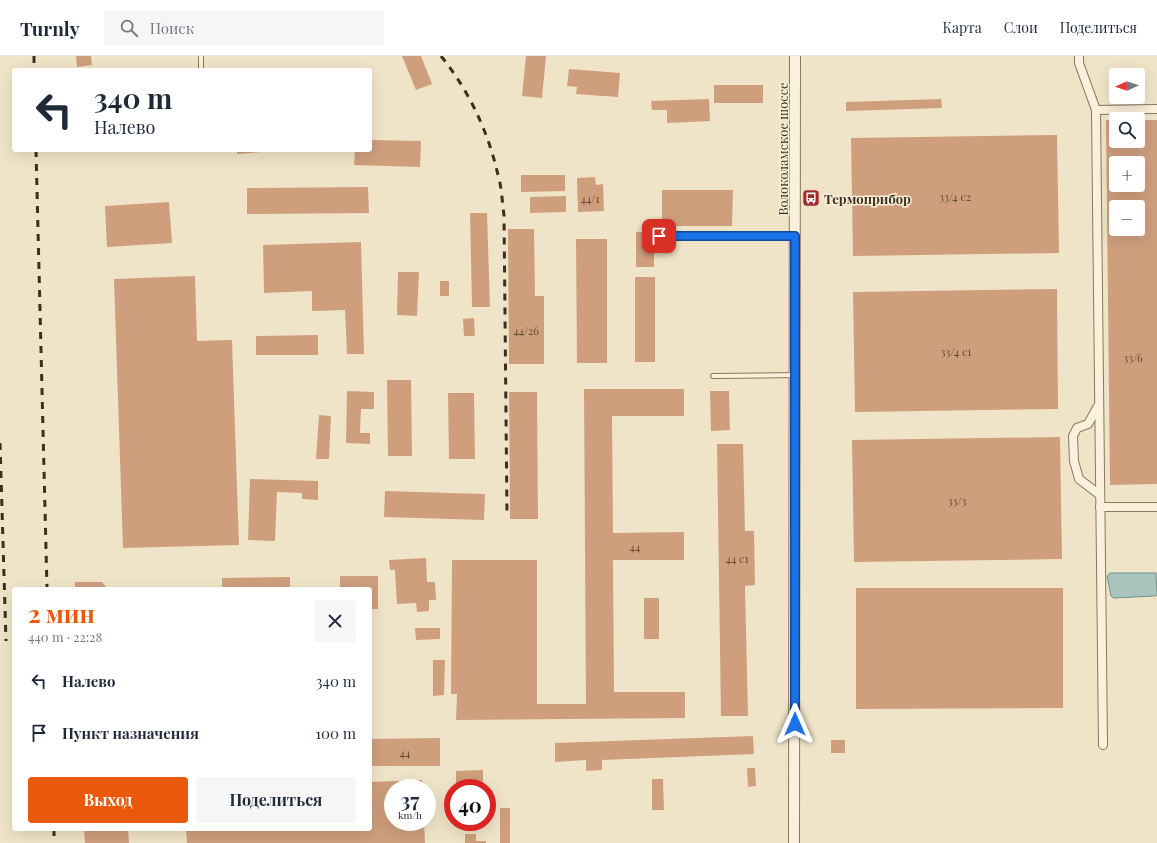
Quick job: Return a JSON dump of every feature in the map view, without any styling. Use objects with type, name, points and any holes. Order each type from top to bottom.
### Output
[{"type":"street","name":"Волоколамское шоссе","points":[[794,843],[795,56]]},
{"type":"street","points":[[1079,56],[1079,63],[1096,110],[1103,744]]},
{"type":"street","points":[[1096,110],[1157,109]]},
{"type":"street","points":[[1099,406],[1088,424],[1078,428],[1073,436],[1074,461],[1079,479],[1100,495]]},
{"type":"street","points":[[1100,508],[1157,507]]},
{"type":"lane","points":[[201,56],[201,68]]},
{"type":"lane","points":[[659,236],[795,236]]},
{"type":"lane","points":[[713,376],[795,375]]},
{"type":"water","points":[[1110,573],[1156,573],[1157,595],[1114,598],[1111,596],[1107,576]]},
{"type":"building","points":[[76,56],[91,56],[92,65],[77,67]]},
{"type":"building","points":[[402,56],[421,56],[432,84],[416,90]]},
{"type":"building","points":[[526,56],[546,56],[542,98],[522,96]]},
{"type":"building","points":[[569,69],[620,73],[618,97],[576,94],[577,87],[567,86]]},
{"type":"building","points":[[714,85],[763,85],[763,103],[714,103]]},
{"type":"building","points":[[709,99],[710,121],[667,123],[667,110],[652,110],[651,101]]},
{"type":"building","points":[[941,99],[942,108],[846,111],[846,102]]},
{"type":"building","points":[[1106,120],[1109,120],[1109,148],[1145,148],[1145,120],[1157,120],[1157,484],[1110,485]]},
{"type":"building","points":[[1057,135],[1059,253],[853,256],[851,138]]},
{"type":"building","points":[[372,140],[421,141],[420,167],[354,165],[355,152],[372,152]]},
{"type":"building","points":[[237,152],[261,152],[237,154]]},
{"type":"building","points":[[521,175],[565,175],[565,191],[521,192]]},
{"type":"building","points":[[595,177],[596,185],[603,184],[604,211],[578,212],[577,178]]},
{"type":"building","points":[[368,187],[369,213],[247,214],[247,188]]},
{"type":"building","points":[[662,190],[733,190],[732,226],[662,226]]},
{"type":"building","points":[[566,196],[566,212],[530,213],[530,197]]},
{"type":"building","points":[[169,202],[172,243],[107,247],[105,206]]},
{"type":"building","points":[[470,213],[487,213],[490,307],[472,307]]},
{"type":"building","points":[[508,229],[534,229],[535,296],[544,296],[544,364],[509,364]]},
{"type":"building","points":[[636,232],[654,232],[654,267],[636,267]]},
{"type":"building","points":[[576,239],[607,239],[607,363],[577,363]]},
{"type":"building","points":[[361,242],[364,354],[347,354],[345,310],[312,311],[312,291],[264,293],[263,245]]},
{"type":"building","points":[[398,272],[419,272],[417,316],[397,315]]},
{"type":"building","points":[[195,276],[197,341],[232,340],[239,545],[123,548],[114,279]]},
{"type":"building","points":[[635,277],[655,277],[655,362],[635,362]]},
{"type":"building","points":[[440,281],[449,281],[449,296],[440,296]]},
{"type":"building","points":[[1057,289],[1058,409],[855,412],[853,292]]},
{"type":"building","points":[[474,318],[475,336],[464,336],[463,319]]},
{"type":"building","points":[[318,335],[318,355],[256,355],[256,336]]},
{"type":"building","points":[[387,380],[411,380],[412,456],[388,456]]},
{"type":"building","points":[[584,389],[684,389],[684,416],[612,416],[613,533],[684,532],[684,560],[613,560],[614,692],[685,692],[685,718],[456,720],[457,694],[451,694],[452,560],[537,560],[537,704],[586,704]]},
{"type":"building","points":[[347,391],[374,392],[374,409],[361,409],[360,433],[370,433],[370,444],[346,443]]},
{"type":"building","points":[[710,391],[729,391],[730,430],[711,431]]},
{"type":"building","points":[[509,392],[537,392],[538,519],[510,519]]},
{"type":"building","points":[[448,393],[474,393],[475,459],[449,459]]},
{"type":"building","points":[[319,415],[331,416],[329,459],[316,459]]},
{"type":"building","points":[[1060,437],[1062,559],[854,562],[852,440]]},
{"type":"building","points":[[717,444],[743,444],[745,531],[754,531],[755,585],[745,586],[748,716],[721,716]]},
{"type":"building","points":[[250,479],[318,481],[318,500],[302,499],[302,493],[277,492],[275,541],[248,540]]},
{"type":"building","points":[[385,491],[485,494],[484,520],[384,517]]},
{"type":"building","points":[[426,558],[427,582],[435,582],[436,600],[429,600],[429,611],[417,612],[416,603],[397,604],[395,570],[390,570],[389,560]]},
{"type":"building","points":[[340,576],[378,576],[378,609],[372,609],[372,587],[340,587]]},
{"type":"building","points":[[290,577],[290,587],[222,587],[222,578]]},
{"type":"building","points":[[75,582],[102,582],[106,587],[75,587]]},
{"type":"building","points":[[856,588],[1063,588],[1063,708],[856,709]]},
{"type":"building","points":[[644,598],[659,598],[659,639],[644,639]]},
{"type":"building","points":[[415,628],[440,628],[440,639],[416,640]]},
{"type":"building","points":[[433,660],[445,660],[444,695],[433,696]]},
{"type":"building","points":[[753,736],[754,754],[602,760],[602,770],[586,771],[586,760],[555,762],[555,743]]},
{"type":"building","points":[[440,738],[440,766],[372,766],[372,739]]},
{"type":"building","points":[[831,740],[845,740],[845,753],[831,753]]},
{"type":"building","points":[[747,768],[755,768],[756,786],[748,787]]},
{"type":"building","points":[[483,770],[483,779],[456,779],[456,771]]},
{"type":"building","points":[[652,779],[663,779],[664,810],[652,810]]},
{"type":"building","points":[[384,781],[384,831],[424,831],[425,843],[187,843],[186,831],[372,831],[372,782]]},
{"type":"building","points":[[500,808],[510,808],[510,843],[500,843]]},
{"type":"building","points":[[84,831],[128,831],[129,843],[85,843]]},
{"type":"building","points":[[465,834],[476,834],[476,841],[486,841],[486,843],[465,843]]},
{"type":"railway","points":[[34,56],[34,68]]},
{"type":"railway","points":[[441,56],[469,97],[483,127],[494,159],[501,190],[504,215],[507,515]]},
{"type":"railway","points":[[36,152],[47,587]]},
{"type":"railway","points":[[0,443],[6,641]]},
{"type":"railway","points":[[54,831],[54,843]]},
{"type":"place","name":"Термоприбор","points":[[811,198]]},
{"type":"route","points":[[659,236],[795,236],[795,724]]}]
